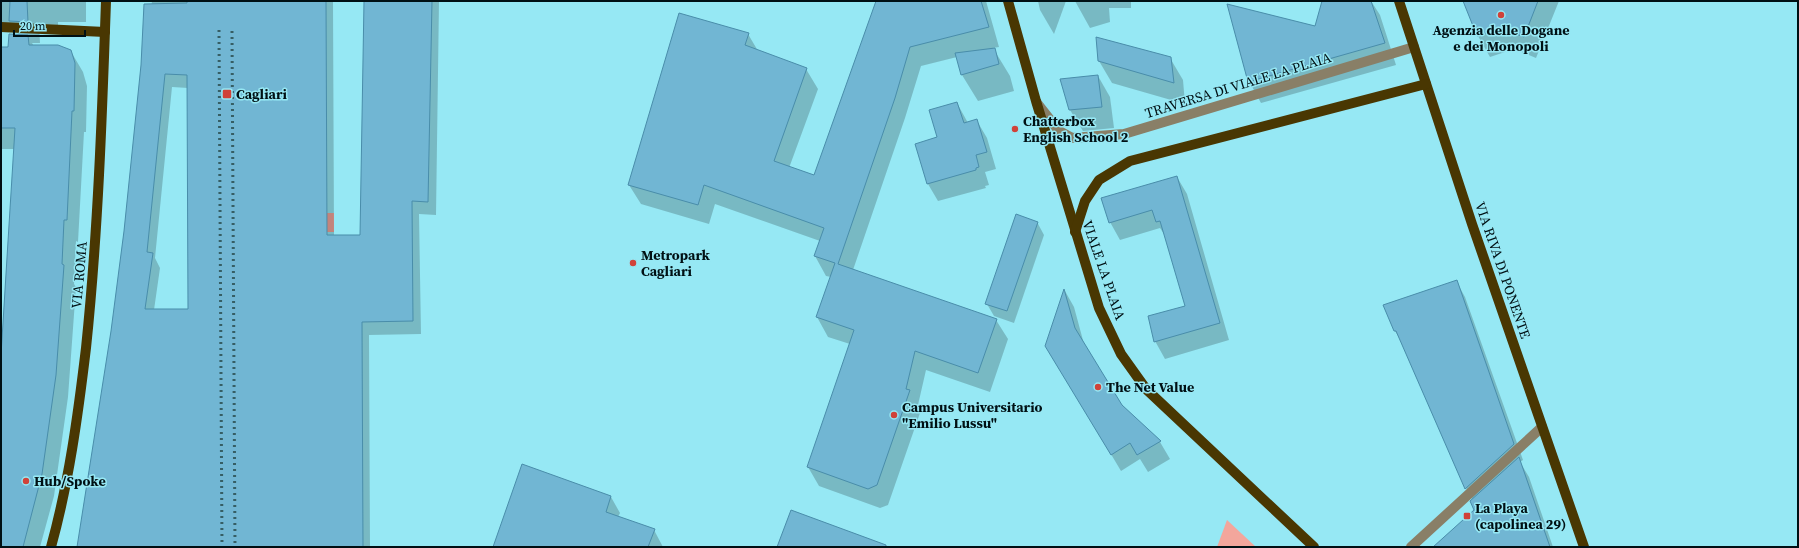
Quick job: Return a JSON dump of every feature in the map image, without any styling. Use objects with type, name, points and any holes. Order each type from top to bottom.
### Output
[{"type":"main road","name":"VIA ROMA","points":[[51,547],[71,461],[93,281],[106,1]]},
{"type":"main road","name":"VIALE LA PLAIA","points":[[1008,1],[1036,102],[1099,308],[1121,354],[1146,389],[1314,547]]},
{"type":"main road","name":"VIA RIVA DI PONENTE","points":[[1399,1],[1472,224],[1584,547]]},
{"type":"main road","points":[[1,27],[104,32]]},
{"type":"main road","points":[[1075,232],[1085,201],[1099,180],[1130,161],[1426,84]]},
{"type":"street","name":"TRAVERSA DI VIALE LA PLAIA","points":[[1036,102],[1059,131],[1072,138],[1124,134],[1414,47]]},
{"type":"street","points":[[1411,547],[1542,427]]},
{"type":"shaded area","points":[[313,213],[334,213],[334,232],[313,232]]},
{"type":"shaded area","points":[[1227,520],[1256,547],[1217,547]]},
{"type":"building","points":[[10,1],[27,1],[28,22],[9,21]]},
{"type":"building","points":[[187,1],[326,1],[327,235],[360,235],[364,1],[432,1],[428,202],[412,201],[413,321],[362,322],[363,547],[77,547],[111,331],[124,231],[141,65],[144,4],[187,3]],"holes":[[[165,74],[187,75],[188,309],[145,309],[153,253],[147,252]]]},
{"type":"building","points":[[876,1],[981,1],[989,27],[910,47],[895,98],[838,264],[997,319],[978,373],[915,351],[906,389],[910,390],[877,485],[868,489],[807,467],[854,330],[816,317],[835,263],[814,256],[824,228],[704,185],[698,205],[628,185],[679,13],[749,33],[745,45],[807,68],[774,161],[814,175]]},
{"type":"building","points":[[1322,1],[1371,1],[1385,43],[1248,82],[1227,4],[1315,26]]},
{"type":"building","name":"Agenzia delle Dogane e dei Monopoli","points":[[1463,1],[1538,1],[1524,37],[1501,28],[1477,36]]},
{"type":"building","points":[[9,34],[28,35],[29,45],[58,45],[71,50],[75,63],[74,111],[72,111],[67,220],[64,220],[62,264],[64,265],[56,375],[42,474],[23,547],[1,547],[1,355],[15,128],[1,128],[1,47],[8,47]]},
{"type":"building","points":[[1096,37],[1171,57],[1174,83],[1098,61]]},
{"type":"building","points":[[995,48],[999,64],[961,75],[955,53]]},
{"type":"building","points":[[1098,75],[1102,107],[1069,110],[1060,79]]},
{"type":"building","points":[[957,102],[964,123],[977,119],[987,152],[976,155],[979,167],[976,168],[976,170],[927,184],[915,144],[937,137],[929,110]]},
{"type":"building","points":[[1177,176],[1220,323],[1154,342],[1148,316],[1185,306],[1160,221],[1156,222],[1152,210],[1109,223],[1101,198]]},
{"type":"building","points":[[1016,214],[1038,222],[1007,311],[985,304]]},
{"type":"building","points":[[1457,280],[1514,444],[1465,489],[1396,331],[1394,331],[1383,305]]},
{"type":"building","points":[[1064,289],[1075,328],[1122,405],[1161,441],[1137,455],[1130,443],[1111,455],[1045,346]]},
{"type":"building","points":[[1519,457],[1550,547],[1433,547],[1474,510],[1470,501]]},
{"type":"building","points":[[522,464],[611,496],[606,512],[655,529],[648,547],[493,547]]},
{"type":"building","points":[[791,510],[886,545],[886,547],[777,547]]},
{"type":"railway","points":[[219,30],[222,547]]},
{"type":"railway","points":[[232,31],[235,547]]},
{"type":"place","name":"Agenzia delle Dogane e dei Monopoli","points":[[1501,15]]},
{"type":"place","name":"Cagliari","points":[[227,94]]},
{"type":"place","name":"Chatterbox English School 2","points":[[1015,129]]},
{"type":"place","name":"Metropark Cagliari","points":[[633,263]]},
{"type":"place","name":"The Net Value","points":[[1098,387]]},
{"type":"place","name":"Campus Universitario \"Emilio Lussu\"","points":[[894,415]]},
{"type":"place","name":"Hub/Spoke","points":[[26,481]]},
{"type":"place","name":"La Playa (capolinea 29)","points":[[1467,516]]}]
